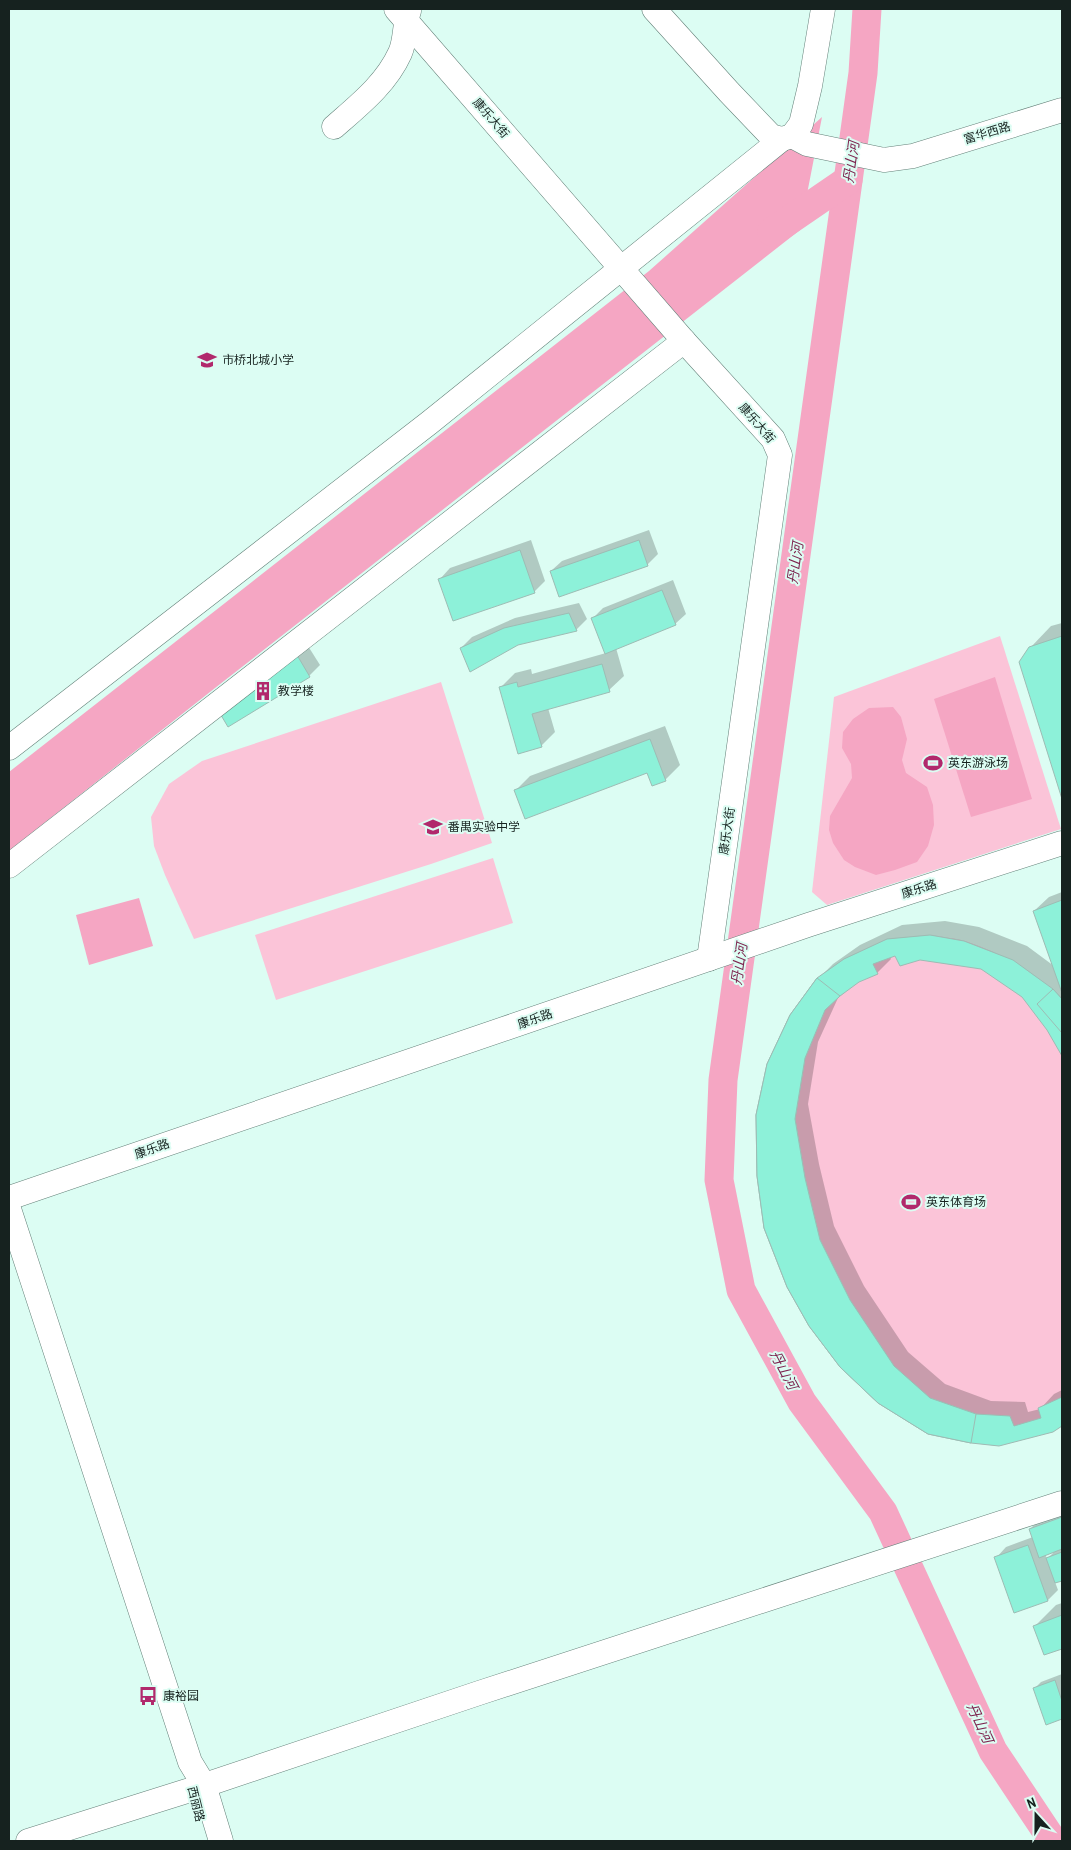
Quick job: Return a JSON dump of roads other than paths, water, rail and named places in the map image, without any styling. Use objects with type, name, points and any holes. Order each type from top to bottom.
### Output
[{"type":"street","name":"富华西路","points":[[654,9],[771,136],[787,137],[807,144],[884,160],[912,156],[1062,110]]},
{"type":"street","points":[[9,748],[626,273],[787,137],[801,124],[810,86],[823,9]]},
{"type":"street","points":[[334,127],[376,90],[401,52],[404,12]]},
{"type":"street","name":"康乐大街","points":[[404,12],[684,341],[773,439],[780,455],[717,957]]},
{"type":"street","points":[[9,866],[684,341]]},
{"type":"street","name":"康乐路","points":[[9,1198],[808,925],[1062,843]]},
{"type":"street","name":"西丽路","points":[[9,1209],[190,1762],[197,1788],[206,1841]]},
{"type":"street","points":[[28,1841],[197,1788],[479,1693],[1062,1503]]},
{"type":"street","name":"西丽路","points":[[197,1788],[221,1841]]},
{"type":"waterway","name":"丹山河","points":[[867,9],[863,73],[723,1080],[719,1180],[741,1290],[802,1402],[883,1512],[993,1751],[1053,1841]]},
{"type":"waterway","points":[[772,232],[848,180]]},
{"type":"place","name":"市桥北城小学","points":[[207,360]]},
{"type":"place","name":"教学楼","points":[[263,691]]},
{"type":"place","name":"英东游泳场","points":[[933,763]]},
{"type":"place","name":"番禺实验中学","points":[[433,827]]},
{"type":"place","name":"英东体育场","points":[[911,1202]]},
{"type":"place","name":"康裕园","points":[[148,1696]]}]
